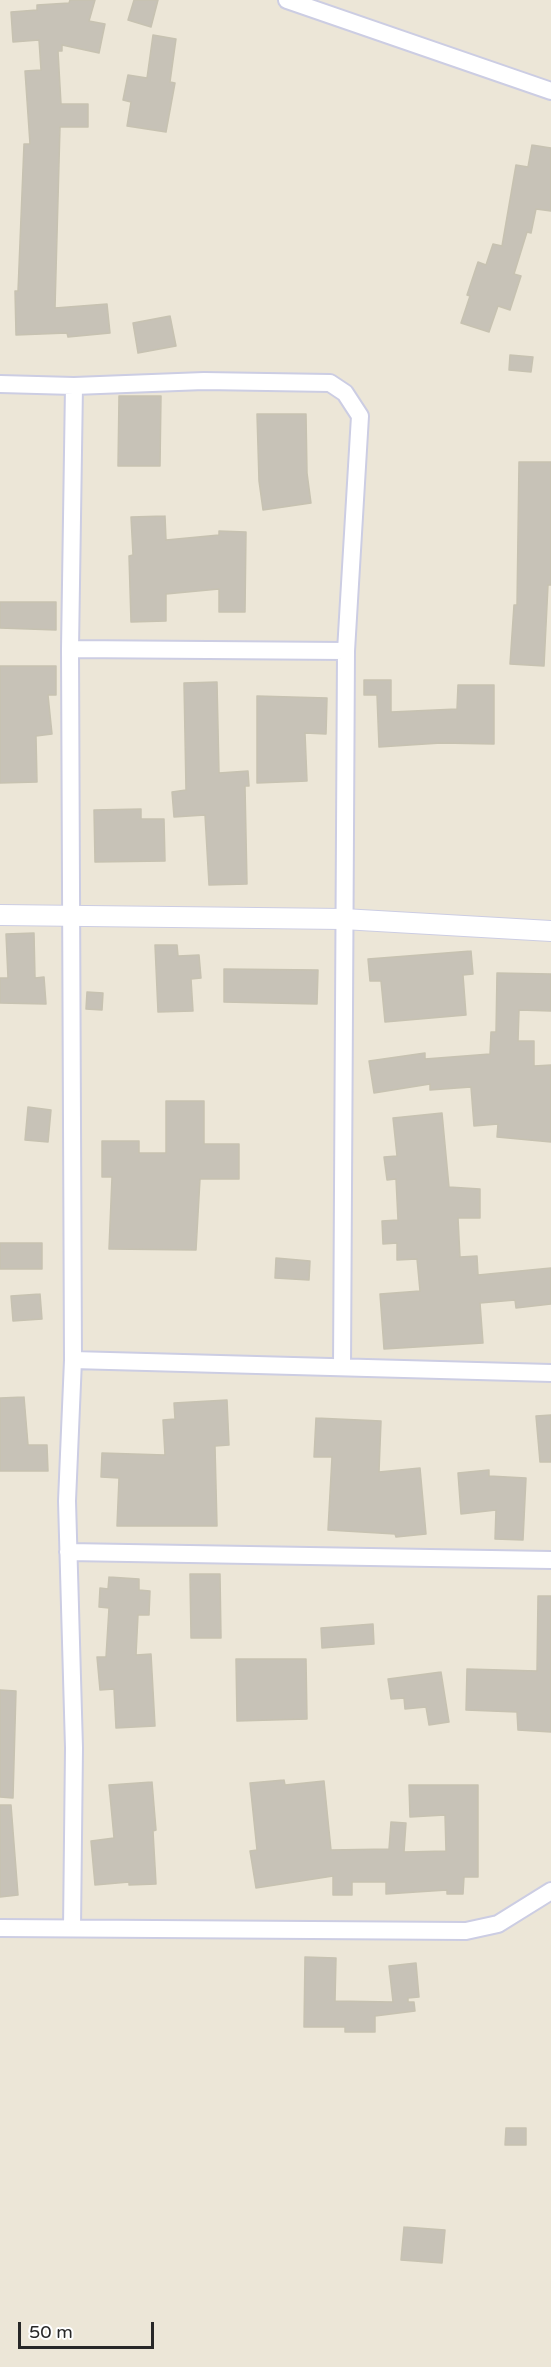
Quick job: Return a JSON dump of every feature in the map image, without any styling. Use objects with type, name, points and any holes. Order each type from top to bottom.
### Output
[{"type":"street","points":[[287,0],[551,92]]},
{"type":"street","points":[[0,384],[74,386],[204,381],[330,383],[345,393],[360,416],[346,651],[342,1367]]},
{"type":"street","points":[[72,1928],[74,1748],[68,1552],[73,1360],[70,649],[74,386]]},
{"type":"street","points":[[70,649],[346,651]]},
{"type":"street","points":[[0,915],[343,919],[551,931]]},
{"type":"street","points":[[73,1360],[551,1373]]},
{"type":"street","points":[[68,1552],[551,1560]]},
{"type":"street","points":[[0,1928],[466,1931],[498,1924],[551,1891]]},
{"type":"building","points":[[70,0],[95,0],[89,21],[105,24],[99,53],[62,45],[62,51],[58,51],[61,104],[88,104],[88,127],[60,127],[55,308],[107,304],[110,333],[68,337],[67,333],[16,335],[15,291],[18,291],[24,144],[30,144],[25,71],[41,70],[39,40],[13,42],[11,12],[37,10],[37,5],[69,3]]},
{"type":"building","points":[[134,0],[158,0],[151,27],[128,20]]},
{"type":"building","points":[[153,35],[176,39],[170,82],[175,83],[166,132],[127,126],[131,102],[123,100],[128,75],[147,78]]},
{"type":"building","points":[[532,145],[551,148],[551,211],[536,209],[531,233],[527,232],[514,274],[521,276],[510,310],[498,306],[489,332],[461,323],[470,296],[467,295],[478,262],[486,265],[493,244],[502,246],[516,165],[528,167]]},
{"type":"building","points":[[170,316],[176,346],[138,353],[133,323]]},
{"type":"building","points":[[510,355],[533,357],[531,372],[509,370]]},
{"type":"building","points":[[119,396],[161,396],[160,466],[118,466]]},
{"type":"building","points":[[257,414],[306,414],[307,473],[311,503],[263,510],[259,481]]},
{"type":"building","points":[[519,462],[551,462],[551,585],[548,585],[544,666],[510,664],[514,605],[517,605]]},
{"type":"building","points":[[165,516],[166,540],[219,535],[219,531],[246,532],[245,612],[219,612],[219,589],[166,594],[166,621],[131,622],[129,556],[133,555],[131,517]]},
{"type":"building","points":[[0,602],[56,602],[56,630],[0,628]]},
{"type":"building","points":[[0,666],[56,666],[56,695],[48,695],[52,734],[36,736],[37,782],[0,783]]},
{"type":"building","points":[[364,680],[391,680],[391,712],[457,709],[458,685],[494,685],[494,744],[441,743],[379,747],[377,695],[364,695]]},
{"type":"building","points":[[217,682],[219,773],[248,771],[249,786],[245,786],[247,884],[209,885],[205,815],[174,817],[172,792],[186,790],[184,683]]},
{"type":"building","points":[[257,696],[327,698],[326,734],[305,733],[307,781],[257,783]]},
{"type":"building","points":[[141,809],[141,819],[164,819],[165,861],[95,862],[94,810]]},
{"type":"building","points":[[34,933],[35,978],[44,977],[46,1004],[0,1003],[0,978],[8,978],[6,934]]},
{"type":"building","points":[[155,945],[177,945],[178,956],[199,955],[201,978],[191,979],[193,1011],[158,1012]]},
{"type":"building","points":[[471,951],[473,974],[463,975],[466,1015],[385,1022],[381,981],[370,981],[368,959]]},
{"type":"building","points":[[224,969],[318,970],[317,1004],[224,1002]]},
{"type":"building","points":[[497,973],[551,974],[551,1011],[519,1010],[518,1041],[534,1041],[534,1066],[551,1065],[551,1142],[497,1137],[498,1124],[474,1126],[471,1087],[430,1090],[430,1084],[374,1093],[369,1061],[425,1053],[425,1059],[490,1054],[491,1032],[496,1032]]},
{"type":"building","points":[[87,992],[103,993],[102,1010],[86,1009]]},
{"type":"building","points":[[166,1101],[204,1101],[204,1144],[239,1144],[239,1179],[200,1179],[196,1250],[109,1249],[112,1177],[102,1177],[102,1141],[139,1141],[139,1153],[166,1153]]},
{"type":"building","points":[[28,1107],[51,1110],[48,1142],[25,1140]]},
{"type":"building","points":[[442,1113],[449,1187],[480,1189],[480,1218],[458,1218],[460,1257],[477,1256],[478,1275],[551,1268],[551,1304],[516,1308],[515,1300],[480,1303],[483,1343],[384,1349],[380,1294],[420,1291],[417,1259],[397,1260],[397,1243],[383,1244],[382,1221],[398,1220],[396,1179],[387,1180],[384,1157],[397,1156],[393,1118]]},
{"type":"building","points":[[0,1243],[42,1243],[42,1269],[0,1269]]},
{"type":"building","points":[[276,1258],[310,1261],[309,1280],[275,1278]]},
{"type":"building","points":[[40,1294],[42,1319],[13,1321],[11,1296]]},
{"type":"building","points":[[24,1397],[28,1445],[47,1445],[48,1471],[0,1471],[0,1398]]},
{"type":"building","points":[[227,1400],[229,1445],[215,1446],[217,1526],[117,1526],[119,1478],[101,1477],[102,1453],[165,1455],[163,1420],[175,1419],[174,1403]]},
{"type":"building","points":[[551,1415],[551,1462],[540,1462],[536,1416]]},
{"type":"building","points":[[316,1418],[381,1421],[379,1472],[420,1468],[426,1534],[396,1537],[395,1534],[328,1530],[332,1457],[314,1457]]},
{"type":"building","points":[[489,1470],[489,1476],[526,1478],[523,1540],[495,1539],[496,1510],[461,1514],[458,1473]]},
{"type":"building","points":[[190,1574],[220,1574],[221,1638],[191,1638]]},
{"type":"building","points":[[109,1577],[139,1579],[139,1590],[150,1591],[149,1615],[138,1615],[136,1655],[151,1654],[155,1726],[116,1728],[114,1689],[100,1690],[97,1657],[106,1657],[109,1608],[99,1607],[100,1588],[108,1589]]},
{"type":"building","points":[[538,1596],[551,1596],[551,1732],[518,1730],[517,1712],[466,1710],[467,1669],[537,1671]]},
{"type":"building","points":[[373,1624],[374,1644],[322,1648],[321,1628]]},
{"type":"building","points":[[236,1659],[306,1659],[307,1719],[237,1721]]},
{"type":"building","points":[[441,1672],[449,1722],[429,1725],[426,1707],[405,1709],[404,1698],[391,1699],[388,1679]]},
{"type":"building","points":[[0,1690],[16,1691],[13,1798],[0,1797]]},
{"type":"building","points":[[284,1780],[285,1785],[324,1781],[331,1850],[389,1849],[391,1822],[406,1823],[404,1852],[446,1851],[445,1815],[410,1817],[409,1785],[478,1785],[478,1877],[464,1877],[463,1894],[447,1894],[447,1890],[386,1894],[386,1882],[352,1882],[352,1895],[333,1895],[333,1876],[256,1888],[250,1851],[257,1850],[250,1783]]},
{"type":"building","points":[[152,1782],[156,1830],[153,1831],[156,1884],[129,1885],[129,1882],[95,1885],[91,1841],[114,1838],[109,1785]]},
{"type":"building","points":[[0,1805],[11,1805],[18,1895],[0,1897]]},
{"type":"building","points":[[305,1957],[336,1958],[335,2001],[393,2002],[389,1966],[416,1963],[419,1997],[408,1998],[408,2002],[414,2002],[415,2011],[375,2016],[375,2032],[345,2032],[345,2027],[304,2027]]},
{"type":"building","points":[[506,2128],[526,2128],[526,2145],[505,2145]]},
{"type":"building","points":[[404,2227],[445,2230],[442,2263],[401,2260]]}]
